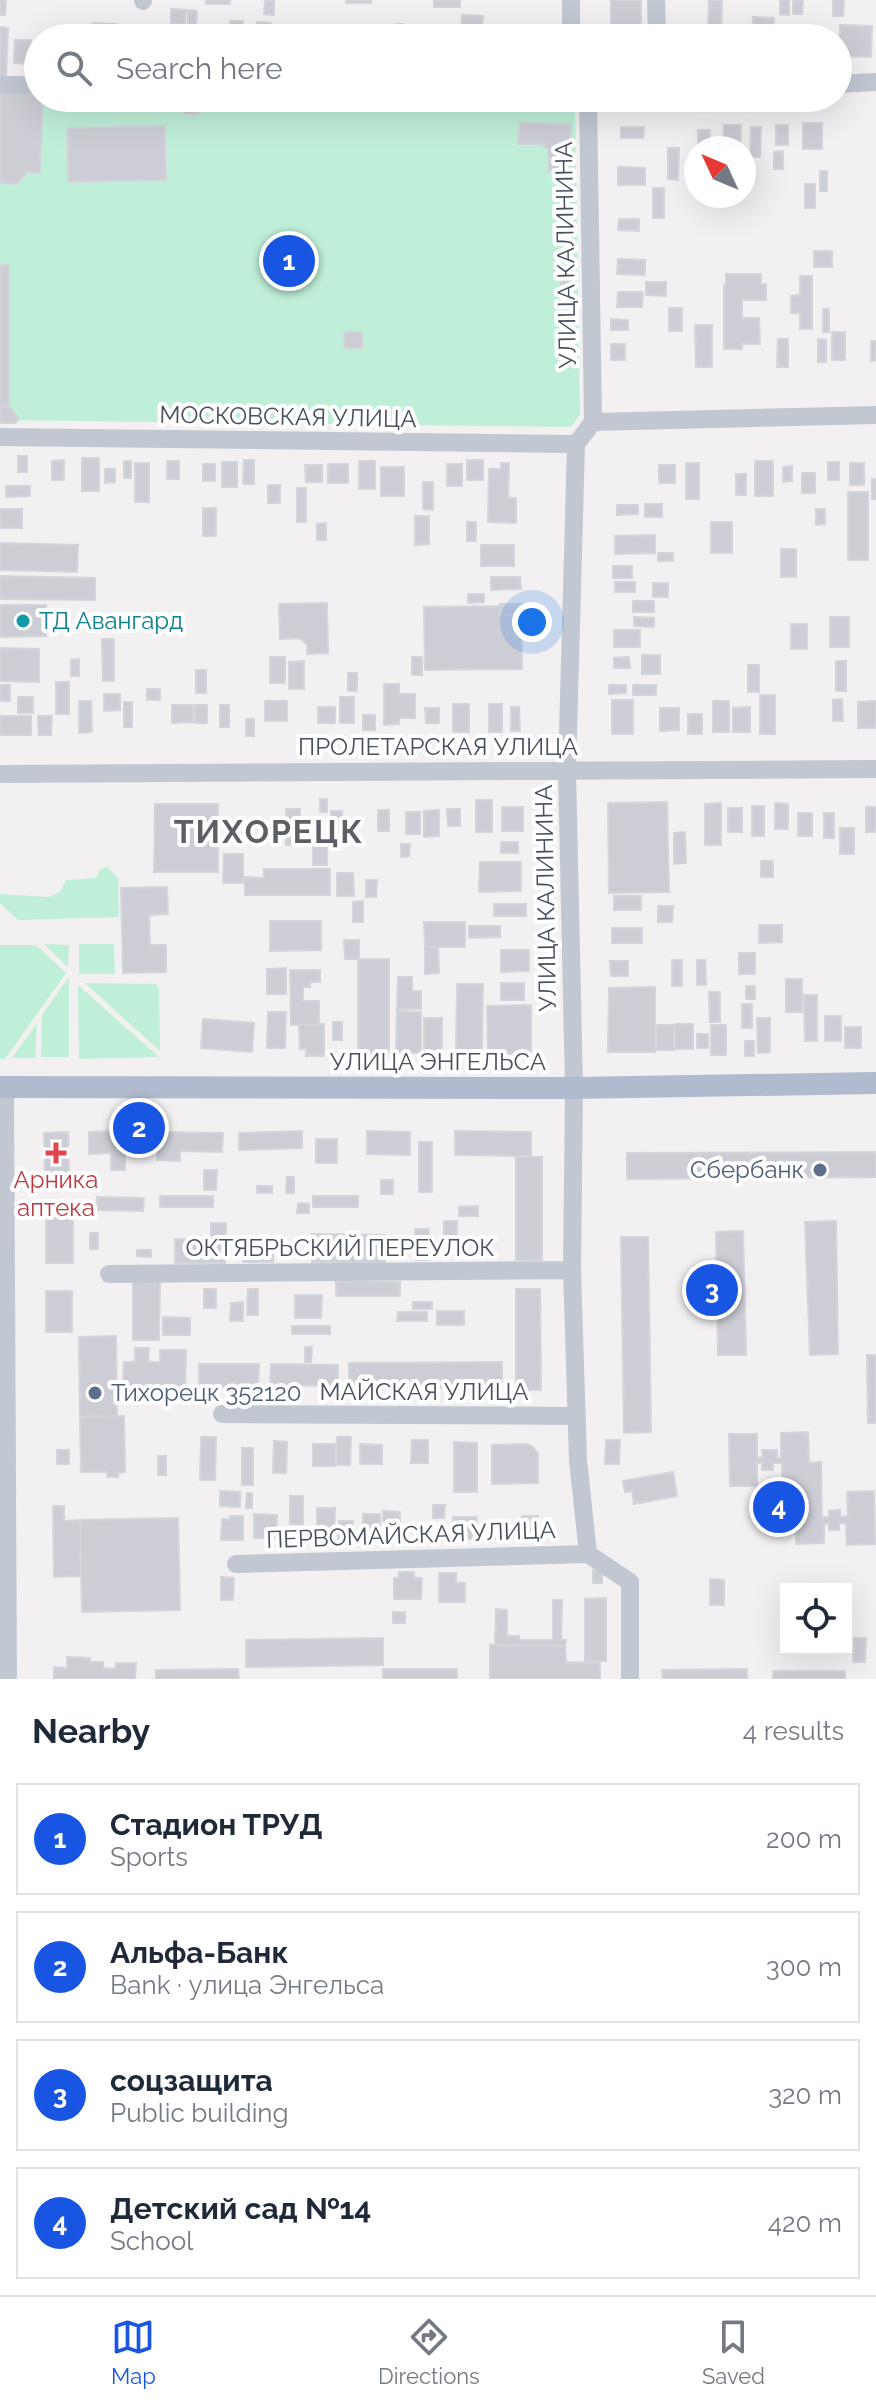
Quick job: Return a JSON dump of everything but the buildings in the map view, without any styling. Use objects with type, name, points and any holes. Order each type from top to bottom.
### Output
[{"type":"main road","name":"УЛИЦА ЭНГЕЛЬСА","points":[[2,1087],[574,1088],[876,1083]]},
{"type":"street","points":[[571,0],[571,24]]},
{"type":"street","points":[[656,0],[657,24]]},
{"type":"street","points":[[852,83],[876,82]]},
{"type":"street","points":[[0,85],[24,85]]},
{"type":"street","name":"УЛИЦА КАЛИНИНА","points":[[588,112],[593,422]]},
{"type":"street","points":[[576,444],[593,422],[876,415]]},
{"type":"street","name":"МОСКОВСКАЯ УЛИЦА","points":[[0,437],[576,444]]},
{"type":"street","name":"УЛИЦА КАЛИНИНА","points":[[576,444],[567,770],[574,1088],[572,1270],[577,1416],[588,1554]]},
{"type":"street","name":"ПРОЛЕТАРСКАЯ УЛИЦА","points":[[0,774],[876,769]]},
{"type":"street","points":[[2,1087],[8,1679]]},
{"type":"street","name":"ОКТЯБРЬСКИЙ ПЕРЕУЛОК","points":[[109,1274],[572,1270]]},
{"type":"street","name":"МАЙСКАЯ УЛИЦА","points":[[222,1414],[577,1416]]},
{"type":"street","points":[[588,1554],[630,1582],[630,1679]]},
{"type":"street","name":"ПЕРВОМАЙСКАЯ УЛИЦА","points":[[236,1564],[588,1554]]},
{"type":"green space","points":[[0,98],[24,98],[24,112],[575,112],[580,414],[571,427],[0,420]]},
{"type":"green space","points":[[107,867],[118,878],[119,917],[18,920],[0,903],[0,894],[48,897],[60,892],[66,880],[96,878],[100,870]]},
{"type":"green space","points":[[44,944],[69,945],[68,967]]},
{"type":"green space","points":[[79,944],[114,944],[115,974],[79,974]]},
{"type":"green space","points":[[0,945],[36,945],[66,973],[5,1059],[0,1059]]},
{"type":"green space","points":[[69,977],[69,1057],[41,1057],[42,1015]]},
{"type":"green space","points":[[85,983],[156,984],[159,989],[160,1051]]},
{"type":"green space","points":[[78,985],[159,1057],[79,1059]]},
{"type":"green space","points":[[37,1023],[35,1058],[12,1058]]},
{"type":"place","name":"Стадион ТРУД","points":[[289,261]]},
{"type":"place","name":"ТД Авангард","points":[[23,621]]},
{"type":"place","name":"Альфа-Банк","points":[[139,1128]]},
{"type":"place","name":"Арника аптека","points":[[56,1153]]},
{"type":"place","name":"Сбербанк","points":[[820,1170]]},
{"type":"place","name":"соцзащита","points":[[712,1290]]},
{"type":"place","name":"Тихорецк 352120","points":[[95,1393]]},
{"type":"place","name":"Детский сад №14","points":[[779,1507]]},
{"type":"district","name":"ТИХОРЕЦК","points":[[269,832]]}]
